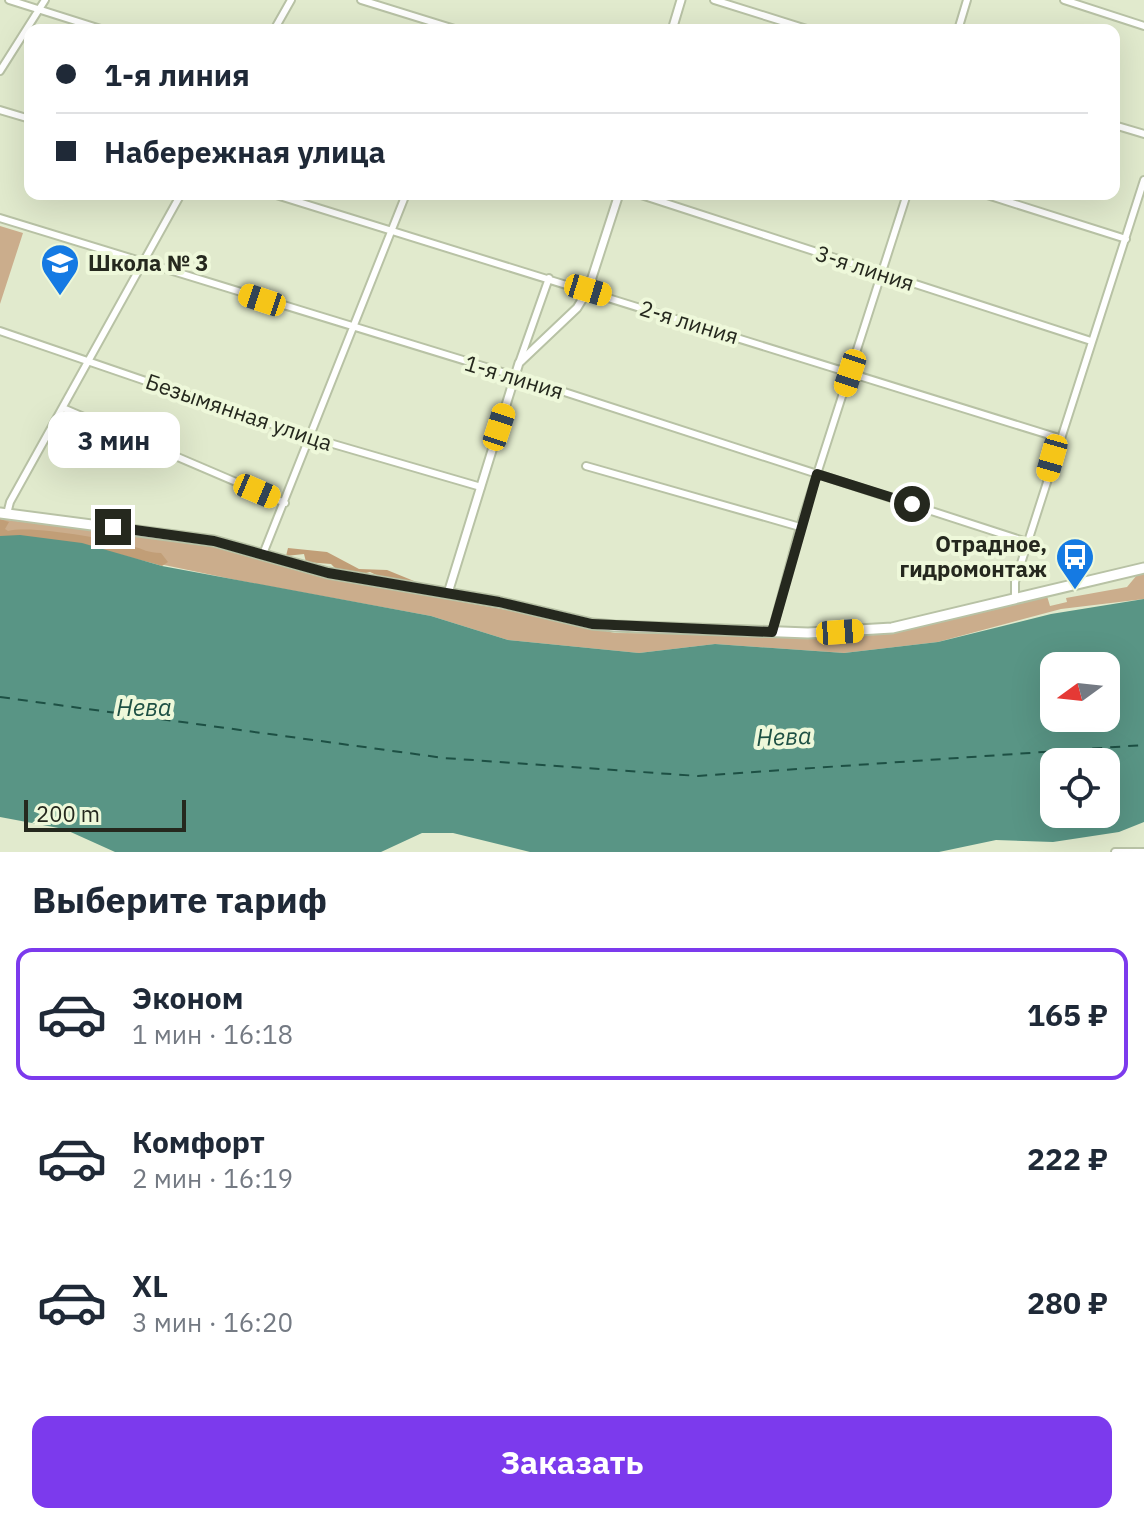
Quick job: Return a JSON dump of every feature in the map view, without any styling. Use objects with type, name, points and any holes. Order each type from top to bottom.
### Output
[{"type":"main road","points":[[4,513],[191,537],[328,573],[448,593],[592,624],[772,632],[892,628],[1144,568]]},
{"type":"street","points":[[9,0],[85,24]]},
{"type":"street","points":[[29,24],[45,0]]},
{"type":"street","points":[[277,24],[291,0]]},
{"type":"street","points":[[361,0],[439,24]]},
{"type":"street","points":[[674,24],[681,0]]},
{"type":"street","points":[[714,0],[791,24]]},
{"type":"street","points":[[960,24],[967,0]]},
{"type":"street","points":[[1064,0],[1144,26]]},
{"type":"street","points":[[0,71],[24,32]]},
{"type":"street","points":[[0,110],[24,117]]},
{"type":"street","points":[[1120,127],[1144,134]]},
{"type":"street","points":[[1015,599],[1015,582],[1059,438],[1144,180]]},
{"type":"street","points":[[4,513],[178,200]]},
{"type":"street","name":"2-я линия","points":[[293,200],[1059,438]]},
{"type":"street","points":[[263,554],[404,200]]},
{"type":"street","points":[[519,363],[577,308],[588,290],[617,200]]},
{"type":"street","name":"3-я линия","points":[[656,200],[1091,341]]},
{"type":"street","points":[[772,632],[800,527],[905,200]]},
{"type":"street","points":[[1003,200],[1126,239]]},
{"type":"street","name":"1-я линия","points":[[0,218],[351,329],[515,376],[1027,542]]},
{"type":"street","points":[[448,593],[519,363],[549,278]]},
{"type":"street","name":"Безымянная улица","points":[[0,331],[309,437],[481,487]]},
{"type":"street","points":[[63,408],[285,503]]},
{"type":"street","points":[[586,466],[800,527]]},
{"type":"street","points":[[1115,852],[1144,852]]},
{"type":"shaded area","points":[[0,226],[23,233],[0,304]]},
{"type":"shaded area","points":[[0,519],[216,546],[328,578],[524,613],[615,633],[867,635],[917,628],[1047,596],[1050,606],[1067,602],[1066,598],[1127,587],[1137,575],[1144,574],[1144,599],[1061,609],[938,642],[844,653],[715,644],[639,653],[508,640],[431,616],[20,535],[0,536]]},
{"type":"shaded area","points":[[0,519],[9,522],[5,529],[8,531],[51,531],[105,540],[161,553],[168,562],[162,566],[82,545],[0,536]]},
{"type":"shaded area","points":[[288,548],[327,552],[359,569],[387,570],[414,581],[385,579],[370,572],[358,575],[337,570],[331,564],[306,562],[304,554],[286,556]]},
{"type":"water","name":"Нева","points":[[20,535],[82,543],[162,566],[431,616],[508,640],[639,653],[715,644],[844,653],[938,642],[1051,614],[1144,599],[1144,822],[1119,832],[1053,842],[996,840],[939,852],[530,852],[453,833],[422,833],[381,852],[115,852],[64,829],[0,817],[0,536]]},
{"type":"ferry route","points":[[0,697],[444,758],[698,776],[1144,745]]},
{"type":"place","name":"Школа № 3","points":[[60,297]]},
{"type":"place","name":"Отрадное, гидромонтаж","points":[[1075,591]]},
{"type":"route","points":[[113,527],[214,541],[328,573],[499,602],[592,624],[772,632],[817,474],[912,504]]}]
